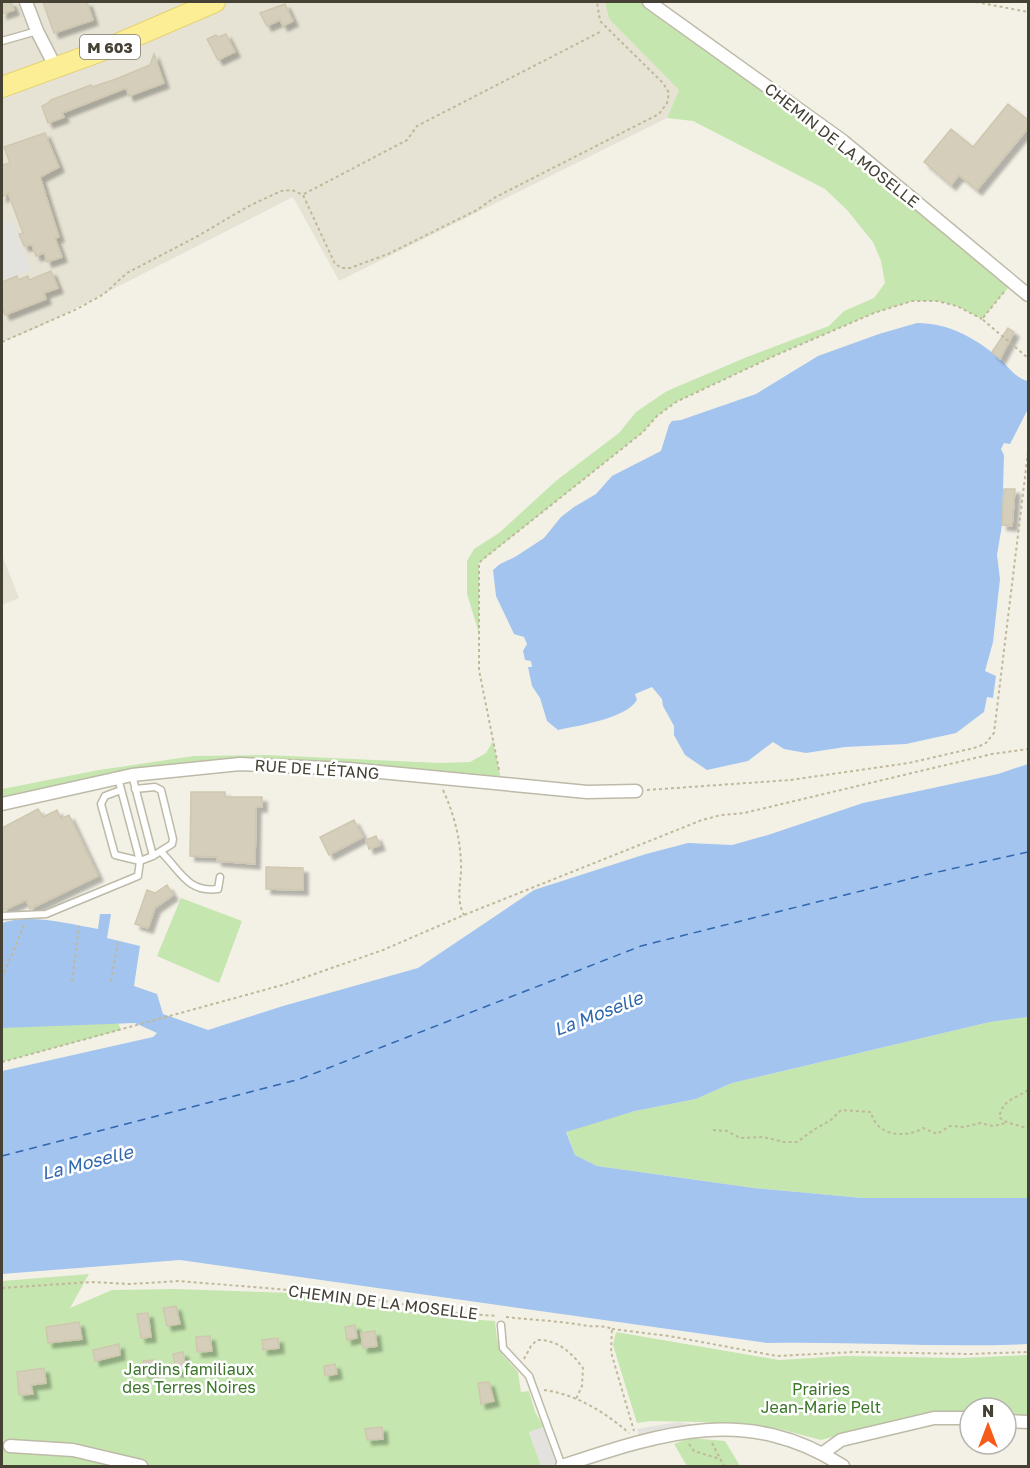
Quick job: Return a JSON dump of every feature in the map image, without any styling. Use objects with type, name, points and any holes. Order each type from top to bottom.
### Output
[{"type":"main road","name":"M 603","points":[[2,87],[56,68],[215,2]]},
{"type":"street","points":[[26,2],[56,68]]},
{"type":"street","name":"CHEMIN DE LA MOSELLE","points":[[649,2],[843,141],[1029,295]]},
{"type":"street","name":"RUE DE L'ÉTANG","points":[[2,804],[119,784],[132,775],[240,764],[349,769],[587,792],[636,791]]},
{"type":"street","points":[[823,1454],[841,1440],[934,1418],[958,1418]]},
{"type":"street","points":[[562,1467],[638,1442],[707,1430],[751,1431],[783,1437],[823,1454],[843,1467]]},
{"type":"street","points":[[10,1446],[73,1450],[141,1467]]},
{"type":"lane","points":[[2,41],[38,31]]},
{"type":"lane","points":[[132,775],[153,856]]},
{"type":"lane","points":[[2,916],[46,914],[138,876],[141,861],[119,784],[105,796],[101,804],[115,855],[141,861],[172,844],[173,839],[161,789],[155,787],[135,789]]},
{"type":"lane","points":[[161,852],[188,883],[206,890],[218,889],[220,877]]},
{"type":"lane","points":[[501,1325],[503,1348],[529,1376],[562,1467]]},
{"type":"path","points":[[2,342],[77,309],[104,294],[127,273],[247,207],[281,191],[292,190],[303,195],[335,264],[342,268],[350,268],[388,254],[477,210],[494,198],[659,114],[667,103],[669,93],[663,83],[600,21],[597,2]]},
{"type":"path","points":[[976,2],[1029,12]]},
{"type":"path","points":[[303,195],[406,140],[417,126],[600,32]]},
{"type":"path","points":[[982,319],[1013,282]]},
{"type":"path","points":[[502,784],[479,670],[479,563],[644,432],[657,416],[676,402],[839,327],[903,303],[923,300],[957,306],[982,319],[1029,358]]},
{"type":"path","points":[[636,791],[790,780],[909,763],[985,744],[994,732],[1029,452]]},
{"type":"path","points":[[2,1062],[286,984],[382,950],[702,820],[754,811],[992,754],[1029,749]]},
{"type":"path","points":[[437,778],[459,832],[461,867],[458,885],[460,907],[464,915]]},
{"type":"path","points":[[2,978],[26,920]]},
{"type":"path","points":[[72,981],[79,926]]},
{"type":"path","points":[[111,981],[118,941]]},
{"type":"path","points":[[1006,1124],[999,1117],[1001,1107],[1029,1090]]},
{"type":"path","points":[[712,1130],[727,1131],[740,1138],[763,1137],[784,1142],[797,1142],[815,1128],[831,1120],[841,1110],[871,1112],[872,1119],[881,1129],[898,1135],[912,1135],[923,1128],[937,1134],[950,1126],[964,1127],[980,1123],[993,1126],[1021,1125],[1029,1129]]},
{"type":"path","name":"CHEMIN DE LA MOSELLE","points":[[2,1288],[92,1282],[130,1284],[180,1281],[348,1296],[456,1312],[572,1322],[669,1336],[777,1356],[844,1352],[969,1354],[1029,1352]]},
{"type":"path","points":[[612,1329],[611,1352],[638,1442]]},
{"type":"path","points":[[519,1366],[537,1340],[558,1344],[583,1368],[582,1386],[576,1399]]},
{"type":"path","points":[[533,1389],[553,1391],[576,1399],[606,1415],[638,1442]]},
{"type":"path","points":[[707,1430],[724,1467]]},
{"type":"path","points":[[686,1432],[689,1444],[694,1451],[720,1459]]},
{"type":"shaded area","points":[[2,2],[605,2],[609,19],[679,90],[667,118],[339,281],[293,197],[39,327],[2,342]]},
{"type":"shaded area","points":[[13,221],[31,270],[2,280],[2,225]]},
{"type":"shaded area","points":[[2,555],[19,598],[2,605]]},
{"type":"shaded area","points":[[678,1422],[703,1426],[639,1436],[637,1429]]},
{"type":"shaded area","points":[[544,1427],[556,1464],[549,1466],[541,1466],[529,1432]]},
{"type":"green space","points":[[605,2],[649,2],[843,141],[1013,282],[982,319],[957,306],[937,301],[912,301],[874,313],[676,402],[657,416],[643,432],[479,563],[479,633],[467,594],[467,561],[474,549],[499,533],[557,480],[619,433],[636,412],[667,391],[829,326],[844,311],[874,298],[885,283],[881,261],[873,242],[847,210],[825,189],[693,121],[667,118],[679,90],[609,19]]},
{"type":"green space","points":[[493,741],[502,784],[240,764],[132,775],[2,804],[2,789],[99,770],[194,756],[266,755],[440,763],[470,762],[486,753]]},
{"type":"green space","points":[[181,898],[242,921],[219,983],[157,956]]},
{"type":"green space","points":[[2,1007],[117,1020],[121,1030],[2,1062]]},
{"type":"green space","points":[[1028,1017],[1028,1198],[863,1198],[754,1188],[597,1166],[575,1155],[566,1131],[635,1111],[696,1099],[732,1083],[990,1022]]},
{"type":"green space","name":"Jardins familiaux des Terres Noires","points":[[89,1274],[70,1308],[112,1290],[176,1289],[290,1293],[450,1318],[495,1321],[502,1354],[518,1372],[521,1392],[529,1391],[535,1412],[544,1427],[529,1432],[541,1466],[2,1466],[2,1281]]},
{"type":"green space","name":"Prairies Jean-Marie Pelt","points":[[616,1332],[779,1360],[845,1356],[961,1358],[1028,1355],[1028,1418],[1018,1418],[1018,1396],[958,1396],[958,1414],[923,1413],[821,1440],[776,1428],[702,1422],[637,1423],[613,1345]]},
{"type":"green space","points":[[691,1438],[725,1441],[740,1466],[687,1466],[674,1444]]},
{"type":"water","points":[[917,323],[951,329],[971,338],[999,358],[1016,375],[1028,381],[1028,409],[1010,444],[1004,443],[1001,449],[1004,455],[1002,525],[997,555],[1000,579],[993,642],[985,671],[996,676],[993,698],[987,697],[984,712],[956,733],[906,744],[845,747],[806,753],[784,749],[773,742],[748,761],[707,770],[685,755],[674,735],[674,726],[663,706],[662,699],[652,687],[635,694],[637,700],[631,707],[613,717],[558,730],[547,721],[540,698],[532,686],[528,667],[532,667],[531,661],[525,660],[523,651],[527,644],[524,637],[514,634],[496,596],[493,570],[544,538],[561,517],[596,494],[612,476],[661,451],[672,421],[681,420],[756,394],[818,356]]},
{"type":"water","name":"La Moselle","points":[[1028,764],[1028,1017],[990,1022],[732,1083],[696,1099],[635,1111],[566,1132],[575,1155],[597,1166],[754,1188],[863,1198],[1028,1198],[1028,1344],[767,1343],[180,1260],[2,1274],[2,1071],[153,1037],[157,1033],[135,1023],[2,1028],[2,923],[37,919],[98,929],[100,914],[111,914],[107,938],[140,946],[134,986],[157,994],[163,1014],[208,1030],[418,968],[534,890],[688,843],[732,845],[863,803],[998,774]]},
{"type":"building","points":[[2,2],[11,2],[14,10],[2,14]]},
{"type":"building","points":[[43,2],[87,2],[93,20],[54,33]]},
{"type":"building","points":[[285,4],[293,21],[283,26],[280,20],[267,26],[260,13]]},
{"type":"building","points":[[226,34],[235,52],[218,60],[207,39]]},
{"type":"building","points":[[154,54],[164,83],[129,96],[126,88],[62,113],[64,117],[48,123],[42,106],[51,100],[91,85],[92,87],[116,79],[150,65]]},
{"type":"building","points":[[1008,104],[1029,121],[1029,127],[977,190],[959,175],[951,185],[924,162],[951,129],[973,147]]},
{"type":"building","points":[[45,133],[59,167],[40,177],[59,237],[55,238],[62,257],[47,262],[44,253],[36,256],[32,245],[24,246],[19,234],[23,233],[8,193],[2,197],[2,165],[10,163],[4,147]]},
{"type":"building","points":[[51,271],[58,288],[44,293],[46,299],[5,315],[2,307],[2,282],[17,276],[18,280],[28,276],[29,280]]},
{"type":"building","points":[[1008,328],[1014,332],[1000,359],[992,352]]},
{"type":"building","points":[[1004,489],[1015,489],[1012,526],[1002,525]]},
{"type":"building","points":[[191,792],[225,792],[225,797],[262,797],[262,807],[256,807],[255,864],[217,861],[217,857],[190,856]]},
{"type":"building","points":[[38,809],[43,817],[57,810],[61,819],[69,815],[98,876],[30,909],[26,900],[2,911],[2,828]]},
{"type":"building","points":[[354,820],[363,837],[329,855],[320,837]]},
{"type":"building","points":[[376,836],[380,845],[369,849],[366,840]]},
{"type":"building","points":[[266,867],[303,868],[303,890],[266,889]]},
{"type":"building","points":[[167,885],[173,895],[155,908],[148,928],[135,924],[147,890],[155,893]]},
{"type":"building","points":[[176,1306],[180,1324],[167,1326],[163,1308]]},
{"type":"building","points":[[148,1313],[151,1337],[141,1338],[137,1314]]},
{"type":"building","points":[[79,1322],[82,1339],[48,1343],[46,1327]]},
{"type":"building","points":[[355,1325],[357,1338],[347,1340],[345,1327]]},
{"type":"building","points":[[375,1331],[377,1346],[363,1348],[361,1333]]},
{"type":"building","points":[[210,1336],[212,1351],[197,1352],[196,1337]]},
{"type":"building","points":[[278,1338],[279,1348],[263,1350],[262,1340]]},
{"type":"building","points":[[119,1344],[120,1355],[95,1361],[93,1350]]},
{"type":"building","points":[[183,1352],[186,1370],[176,1372],[173,1354]]},
{"type":"building","points":[[154,1360],[155,1372],[144,1373],[143,1361]]},
{"type":"building","points":[[335,1364],[337,1374],[325,1376],[324,1366]]},
{"type":"building","points":[[44,1368],[46,1383],[31,1385],[33,1394],[19,1395],[17,1372]]},
{"type":"building","points":[[489,1382],[494,1401],[481,1404],[478,1383]]},
{"type":"building","points":[[382,1427],[383,1439],[367,1440],[365,1429]]},
{"type":"ferry route","points":[[2,1156],[300,1079],[641,946],[933,873],[1028,852]]}]
